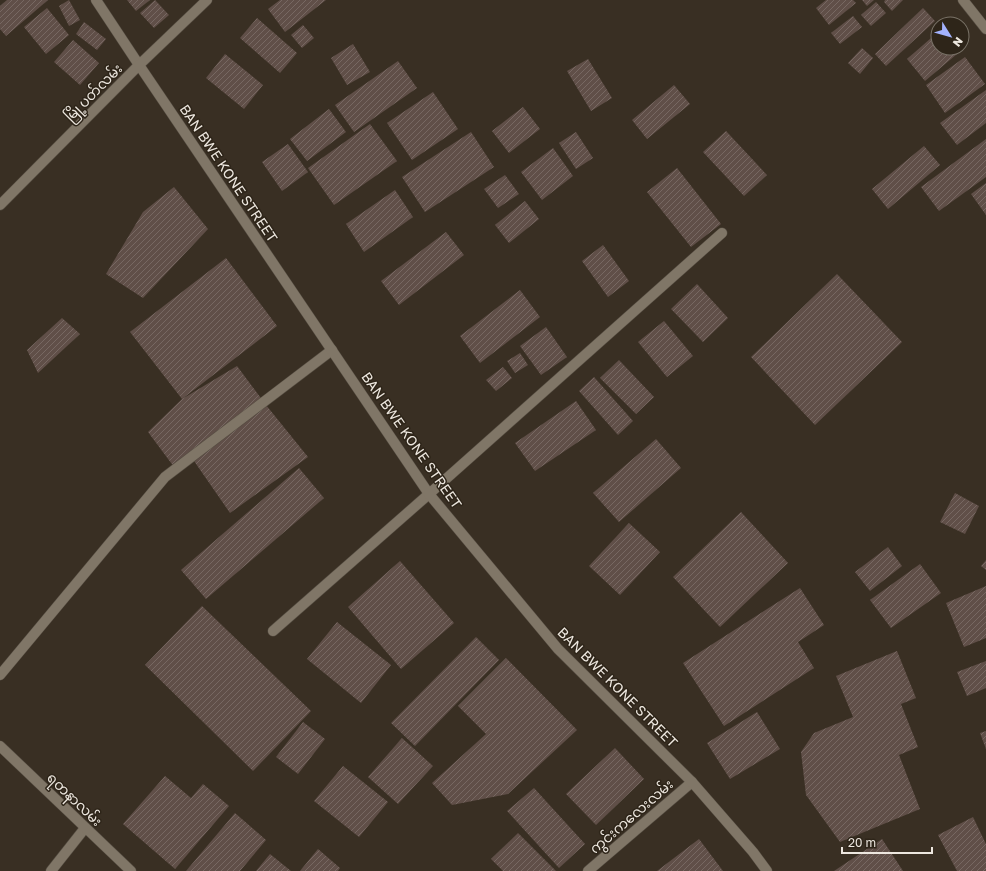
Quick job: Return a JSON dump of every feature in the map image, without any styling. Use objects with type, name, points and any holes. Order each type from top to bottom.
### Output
[{"type":"street","name":"BAN BWE KONE STREET","points":[[96,0],[429,494],[558,649],[692,782],[753,852],[767,871]]},
{"type":"street","name":"မြို့ပတ်လမ်း","points":[[0,204],[139,65],[207,0]]},
{"type":"street","points":[[963,0],[986,29]]},
{"type":"street","points":[[273,631],[722,233]]},
{"type":"street","points":[[0,675],[165,477],[332,350]]},
{"type":"street","name":"ရတနာလမ်း","points":[[0,746],[131,871]]},
{"type":"street","name":"ကွင်းကလေးလမ်း","points":[[588,871],[692,782]]},
{"type":"street","points":[[51,871],[85,828]]},
{"type":"building","points":[[7,0],[48,0],[6,36],[0,29],[0,6]]},
{"type":"building","points":[[69,0],[80,20],[69,26],[59,6]]},
{"type":"building","points":[[127,0],[150,0],[136,11]]},
{"type":"building","points":[[155,0],[169,15],[154,28],[140,13]]},
{"type":"building","points":[[280,0],[326,0],[285,32],[268,9]]},
{"type":"building","points":[[826,0],[853,0],[856,3],[829,25],[816,8]]},
{"type":"building","points":[[862,0],[874,0],[867,6]]},
{"type":"building","points":[[885,0],[903,0],[892,11],[884,2]]},
{"type":"building","points":[[876,2],[886,13],[871,26],[861,15]]},
{"type":"building","points":[[47,8],[69,35],[46,54],[24,27]]},
{"type":"building","points":[[923,8],[930,16],[930,26],[886,66],[875,54]]},
{"type":"building","points":[[853,16],[862,27],[840,44],[831,33]]},
{"type":"building","points":[[257,18],[297,53],[280,73],[240,38]]},
{"type":"building","points":[[84,22],[106,39],[97,50],[76,34]]},
{"type":"building","points":[[303,25],[314,38],[302,48],[291,35]]},
{"type":"building","points":[[930,39],[930,56],[955,56],[925,81],[907,59]]},
{"type":"building","points":[[73,40],[99,63],[80,85],[54,62]]},
{"type":"building","points":[[353,44],[370,72],[347,85],[331,58]]},
{"type":"building","points":[[862,48],[873,58],[860,74],[848,63]]},
{"type":"building","points":[[225,54],[263,85],[244,109],[206,78]]},
{"type":"building","points":[[965,57],[985,84],[945,113],[926,85]]},
{"type":"building","points":[[588,59],[612,98],[591,111],[567,71]]},
{"type":"building","points":[[398,61],[417,88],[354,132],[335,105]]},
{"type":"building","points":[[674,85],[690,104],[647,139],[632,120]]},
{"type":"building","points":[[986,90],[986,123],[957,145],[940,123]]},
{"type":"building","points":[[433,92],[458,129],[412,160],[387,123]]},
{"type":"building","points":[[523,107],[540,129],[509,153],[492,131]]},
{"type":"building","points":[[329,109],[346,132],[307,161],[290,139]]},
{"type":"building","points":[[370,124],[397,161],[334,205],[308,168]]},
{"type":"building","points":[[726,131],[767,175],[744,196],[703,152]]},
{"type":"building","points":[[471,132],[494,167],[425,212],[402,177]]},
{"type":"building","points":[[576,132],[593,158],[576,169],[559,143]]},
{"type":"building","points":[[986,139],[986,177],[939,211],[921,187]]},
{"type":"building","points":[[288,144],[308,172],[282,191],[262,162]]},
{"type":"building","points":[[924,146],[940,165],[888,209],[872,189]]},
{"type":"building","points":[[553,148],[573,176],[542,200],[521,172]]},
{"type":"building","points":[[677,168],[721,224],[691,247],[647,192]]},
{"type":"building","points":[[505,175],[519,194],[498,208],[484,189]]},
{"type":"building","points":[[986,183],[986,215],[971,194]]},
{"type":"building","points":[[174,187],[208,229],[143,298],[106,274],[143,212]]},
{"type":"building","points":[[395,190],[413,217],[364,252],[346,224]]},
{"type":"building","points":[[525,201],[539,219],[509,243],[495,225]]},
{"type":"building","points":[[446,232],[464,255],[399,305],[381,281]]},
{"type":"building","points":[[603,245],[629,281],[608,297],[582,261]]},
{"type":"building","points":[[226,258],[277,326],[182,399],[130,332]]},
{"type":"building","points":[[837,274],[902,342],[815,425],[751,357]]},
{"type":"building","points":[[697,284],[728,318],[703,342],[671,309]]},
{"type":"building","points":[[520,290],[540,317],[480,363],[460,336]]},
{"type":"building","points":[[62,318],[80,334],[38,373],[27,350]]},
{"type":"building","points":[[664,321],[693,356],[667,377],[638,342]]},
{"type":"building","points":[[546,327],[567,357],[541,375],[520,346]]},
{"type":"building","points":[[520,353],[528,365],[515,373],[507,361]]},
{"type":"building","points":[[619,360],[654,397],[636,414],[600,378]]},
{"type":"building","points":[[237,366],[308,457],[230,513],[194,461],[251,416],[177,471],[148,432],[182,399]]},
{"type":"building","points":[[503,367],[512,378],[496,391],[486,380]]},
{"type":"building","points":[[594,377],[633,421],[618,435],[579,391]]},
{"type":"building","points":[[576,401],[596,430],[535,471],[515,443]]},
{"type":"building","points":[[656,439],[681,468],[619,522],[593,493]]},
{"type":"building","points":[[299,468],[324,498],[206,599],[181,570]]},
{"type":"building","points":[[955,493],[979,506],[965,534],[940,522]]},
{"type":"building","points":[[741,512],[788,563],[720,627],[673,577]]},
{"type":"building","points":[[629,523],[660,552],[620,595],[589,566]]},
{"type":"building","points":[[888,547],[902,566],[870,591],[855,572]]},
{"type":"building","points":[[986,560],[986,570],[981,566]]},
{"type":"building","points":[[400,561],[454,623],[401,669],[348,607]]},
{"type":"building","points":[[920,564],[941,593],[891,628],[870,600]]},
{"type":"building","points":[[986,586],[986,638],[964,647],[946,603]]},
{"type":"building","points":[[800,588],[824,625],[798,642],[814,668],[724,726],[683,663]]},
{"type":"building","points":[[202,606],[311,711],[253,771],[145,665]]},
{"type":"building","points":[[337,622],[391,665],[361,703],[307,659]]},
{"type":"building","points":[[476,637],[499,660],[415,746],[391,723]]},
{"type":"building","points":[[897,651],[916,698],[901,704],[918,747],[899,755],[920,809],[840,842],[806,795],[801,752],[814,733],[853,717],[836,676]]},
{"type":"building","points":[[506,658],[577,730],[508,794],[452,805],[432,783],[486,734],[458,706]]},
{"type":"building","points":[[986,661],[986,688],[967,696],[957,672]]},
{"type":"building","points":[[757,712],[780,749],[730,779],[707,743]]},
{"type":"building","points":[[303,722],[325,739],[298,774],[276,757]]},
{"type":"building","points":[[986,731],[986,749],[980,733]]},
{"type":"building","points":[[402,738],[433,766],[398,804],[368,777]]},
{"type":"building","points":[[615,748],[644,779],[596,825],[566,794]]},
{"type":"building","points":[[343,766],[388,802],[359,837],[314,801]]},
{"type":"building","points":[[165,776],[191,798],[203,784],[229,806],[175,869],[123,824]]},
{"type":"building","points":[[534,788],[585,844],[559,868],[507,811]]},
{"type":"building","points":[[235,813],[266,840],[240,871],[186,871]]},
{"type":"building","points":[[973,817],[986,844],[986,871],[957,871],[938,835]]},
{"type":"building","points":[[518,833],[556,871],[503,871],[491,859]]},
{"type":"building","points":[[699,839],[723,871],[657,871]]},
{"type":"building","points":[[882,839],[903,871],[834,871]]},
{"type":"building","points":[[318,849],[340,868],[338,871],[300,871]]},
{"type":"building","points":[[270,854],[291,871],[256,871]]}]
